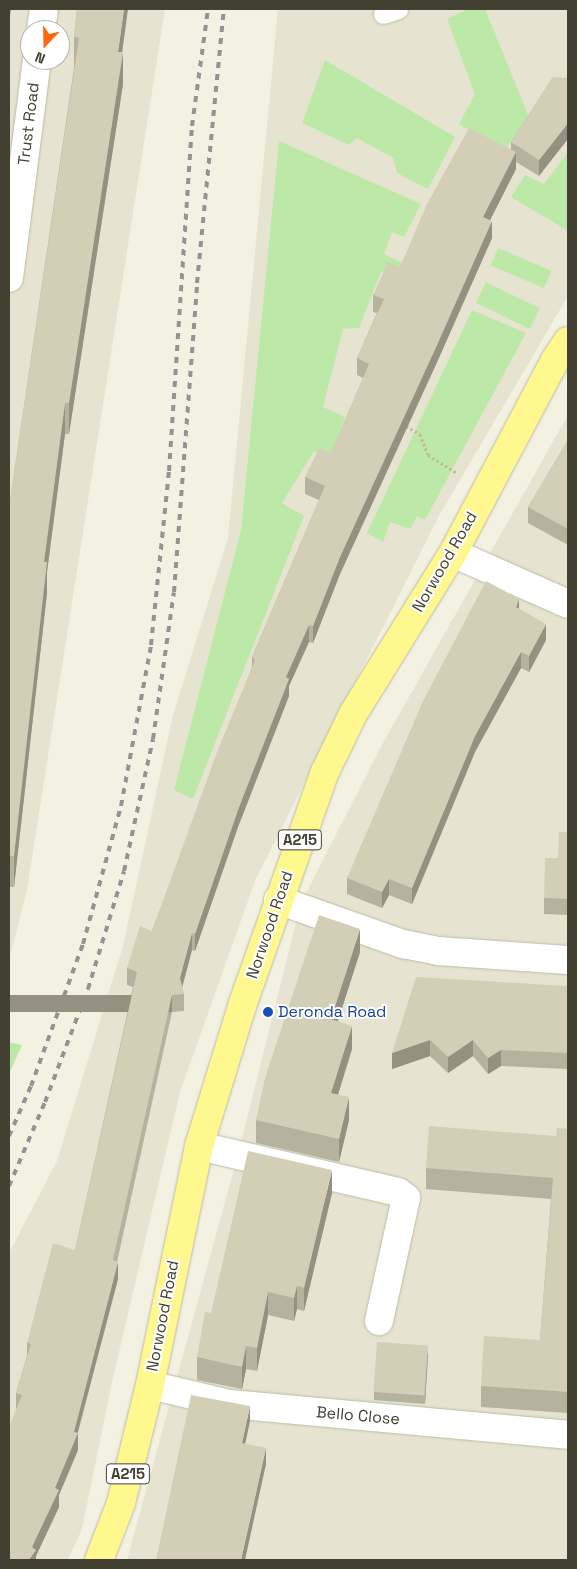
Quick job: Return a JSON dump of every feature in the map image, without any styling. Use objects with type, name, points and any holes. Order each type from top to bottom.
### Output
[{"type":"main road","name":"Norwood Road","points":[[99,1560],[121,1503],[150,1385],[199,1146],[224,1059],[278,900],[325,772],[353,714],[452,553],[555,360],[568,341]]},
{"type":"street","name":"Trust Road","points":[[9,278],[36,70]]},
{"type":"street","points":[[452,553],[568,604]]},
{"type":"street","points":[[278,900],[404,944],[438,951],[568,960]]},
{"type":"street","points":[[199,1146],[398,1192],[406,1198],[379,1321]]},
{"type":"street","name":"Bello Close","points":[[150,1385],[230,1404],[568,1435]]},
{"type":"path","points":[[406,426],[420,434],[428,454],[457,473]]},
{"type":"shaded area","points":[[9,9],[165,9],[27,890],[9,960]]},
{"type":"shaded area","points":[[278,9],[568,9],[568,296],[440,514],[255,881],[180,1092],[112,1382],[82,1529],[68,1560],[9,1560],[9,1253],[57,1161],[123,946],[173,715],[228,538]]},
{"type":"shaded area","points":[[568,415],[568,1560],[127,1560],[240,1147],[301,903],[383,743]]},
{"type":"green space","points":[[468,9],[485,9],[529,117],[503,153],[459,124],[475,94],[447,19]]},
{"type":"green space","points":[[325,60],[455,137],[428,189],[397,173],[393,158],[357,138],[349,145],[302,123]]},
{"type":"green space","points":[[279,141],[421,204],[404,237],[392,232],[384,254],[417,270],[411,284],[381,272],[359,328],[343,329],[323,407],[345,417],[330,460],[314,451],[282,503],[304,516],[193,799],[174,790],[241,530]]},
{"type":"green space","points":[[568,152],[568,231],[511,197],[525,175],[544,184]]},
{"type":"green space","points":[[498,248],[551,271],[544,288],[491,265]]},
{"type":"green space","points":[[486,282],[540,308],[530,329],[476,303]]},
{"type":"green space","points":[[472,310],[526,333],[425,520],[417,516],[410,529],[390,522],[383,542],[367,533]]},
{"type":"green space","points":[[9,1042],[22,1045],[9,1074]]},
{"type":"building","points":[[77,9],[124,9],[118,52],[123,52],[69,403],[65,403],[44,562],[47,562],[14,856],[9,856],[9,507],[79,38],[74,37]]},
{"type":"building","points":[[553,77],[568,78],[568,123],[539,160],[511,142]]},
{"type":"building","points":[[469,128],[516,152],[483,217],[492,221],[340,557],[313,626],[309,625],[286,677],[289,679],[238,810],[195,934],[192,933],[180,978],[184,994],[172,995],[113,1260],[118,1262],[74,1432],[78,1433],[55,1488],[59,1490],[32,1547],[36,1550],[29,1560],[9,1560],[9,1427],[22,1395],[16,1393],[31,1344],[27,1343],[53,1243],[75,1250],[137,972],[127,968],[140,926],[152,931],[217,752],[255,660],[252,657],[325,486],[305,477],[319,448],[331,453],[369,364],[357,358],[384,299],[373,295],[388,262],[400,267],[427,204]]},
{"type":"building","points":[[568,440],[568,529],[528,507]]},
{"type":"building","points":[[486,581],[519,599],[516,607],[546,624],[529,656],[521,652],[475,736],[412,888],[389,879],[382,892],[347,878],[423,701]]},
{"type":"building","points":[[559,832],[568,832],[568,899],[544,898],[545,858],[558,858]]},
{"type":"building","points":[[319,915],[360,929],[331,1019],[352,1026],[331,1093],[349,1097],[339,1139],[256,1120],[265,1078]]},
{"type":"building","points":[[416,977],[568,986],[568,1053],[501,1050],[488,1058],[473,1040],[448,1057],[430,1040],[392,1053]]},
{"type":"building","points":[[429,1126],[556,1136],[557,1128],[568,1129],[568,1392],[481,1386],[484,1336],[540,1340],[553,1178],[426,1168]]},
{"type":"building","points":[[248,1151],[332,1170],[304,1288],[297,1286],[294,1298],[268,1292],[257,1348],[246,1346],[242,1367],[197,1357],[205,1312],[211,1313]]},
{"type":"building","points":[[377,1342],[428,1346],[424,1395],[374,1392]]},
{"type":"building","points":[[191,1395],[250,1406],[242,1443],[266,1448],[241,1560],[156,1560]]},
{"type":"railway","points":[[9,1136],[31,1086],[83,944],[121,806],[151,645],[169,471],[192,126],[208,9]]},
{"type":"railway","points":[[9,1186],[45,1102],[88,989],[124,871],[153,739],[174,592],[197,283],[224,9]]},
{"type":"place","name":"Deronda Road","points":[[268,1012]]}]
